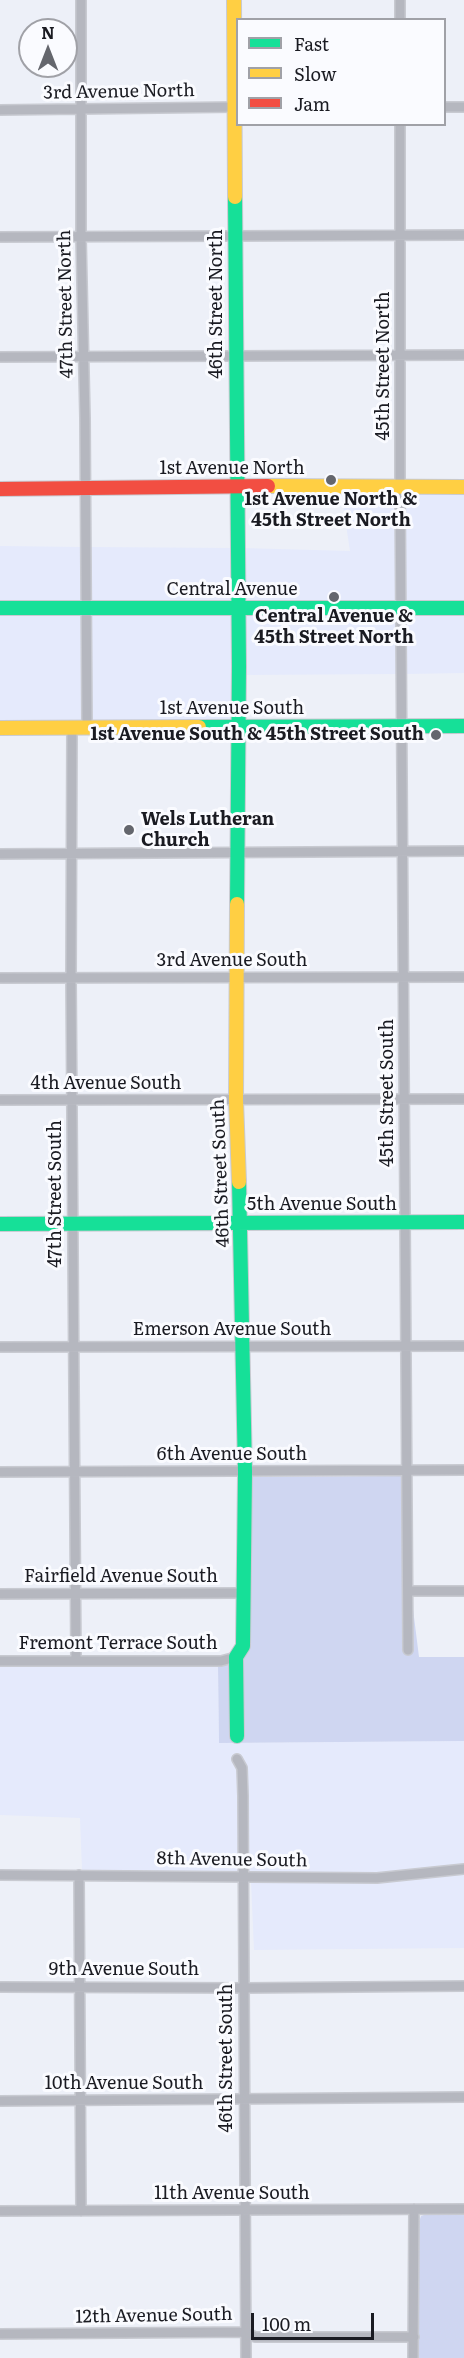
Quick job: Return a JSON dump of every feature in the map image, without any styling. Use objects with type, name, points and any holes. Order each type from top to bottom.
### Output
[{"type":"street","name":"47th Street North","points":[[81,0],[81,237],[86,608]]},
{"type":"street","name":"46th Street North","points":[[234,0],[238,608]]},
{"type":"street","points":[[400,0],[400,18]]},
{"type":"street","name":"3rd Avenue North","points":[[0,110],[235,107]]},
{"type":"street","points":[[446,107],[464,107]]},
{"type":"street","name":"45th Street North","points":[[400,126],[402,608]]},
{"type":"street","points":[[0,237],[464,235]]},
{"type":"street","points":[[0,357],[464,355]]},
{"type":"street","name":"1st Avenue North","points":[[0,489],[236,486],[464,488]]},
{"type":"street","name":"Central Avenue","points":[[0,608],[464,608]]},
{"type":"street","points":[[86,608],[87,727]]},
{"type":"street","name":"46th Street South","points":[[237,1736],[237,1657],[243,1646],[242,1593],[246,1472],[236,1100],[238,608]]},
{"type":"street","name":"45th Street South","points":[[402,608],[408,1650]]},
{"type":"street","name":"1st Avenue South","points":[[0,728],[464,726]]},
{"type":"street","name":"47th Street South","points":[[72,727],[71,978],[76,1661]]},
{"type":"street","points":[[0,854],[464,851]]},
{"type":"street","name":"3rd Avenue South","points":[[0,978],[464,977]]},
{"type":"street","name":"4th Avenue South","points":[[0,1100],[464,1099]]},
{"type":"street","name":"5th Avenue South","points":[[0,1224],[464,1222]]},
{"type":"street","name":"Emerson Avenue South","points":[[0,1347],[464,1346]]},
{"type":"street","name":"6th Avenue South","points":[[0,1472],[464,1470]]},
{"type":"street","points":[[408,1591],[464,1591]]},
{"type":"street","name":"Fairfield Avenue South","points":[[0,1594],[242,1593]]},
{"type":"street","name":"Fremont Terrace South","points":[[0,1661],[221,1661],[237,1657]]},
{"type":"street","name":"46th Street South","points":[[237,1759],[243,1774],[246,2358]]},
{"type":"street","name":"8th Avenue South","points":[[0,1875],[377,1878],[464,1869]]},
{"type":"street","points":[[79,1875],[81,2211]]},
{"type":"street","name":"9th Avenue South","points":[[0,1986],[245,1988],[464,1986]]},
{"type":"street","name":"10th Avenue South","points":[[0,2101],[464,2097]]},
{"type":"street","name":"11th Avenue South","points":[[0,2211],[464,2209]]},
{"type":"street","points":[[413,2358],[414,2210]]},
{"type":"street","name":"12th Avenue South","points":[[0,2334],[246,2332],[255,2337],[414,2337]]},
{"type":"shaded area","points":[[341,492],[396,492],[397,603],[242,603],[242,548],[350,551]]},
{"type":"shaded area","points":[[405,492],[464,492],[464,603],[406,603]]},
{"type":"shaded area","points":[[0,546],[81,547],[81,603],[0,604]]},
{"type":"shaded area","points":[[90,547],[234,548],[234,603],[90,603]]},
{"type":"shaded area","points":[[464,612],[464,673],[406,674],[406,613]]},
{"type":"shaded area","points":[[0,613],[81,613],[82,722],[0,723]]},
{"type":"shaded area","points":[[90,613],[234,613],[234,722],[91,722]]},
{"type":"shaded area","points":[[242,613],[398,613],[398,674],[243,675]]},
{"type":"shaded area","points":[[402,1476],[404,1654],[412,1654],[412,1601],[419,1657],[464,1657],[464,1741],[219,1743],[218,1666],[241,1661],[250,1477]]},
{"type":"shaded area","points":[[0,1666],[218,1666],[219,1743],[464,1741],[464,1864],[377,1873],[248,1872],[246,1767],[239,1753],[232,1758],[238,1774],[240,1872],[82,1870],[80,1818],[0,1815]]},
{"type":"shaded area","points":[[464,1874],[464,1948],[254,1950],[251,1882],[248,1881],[377,1883]]},
{"type":"shaded area","points":[[464,2214],[464,2358],[418,2358],[419,2222],[421,2216]]},
{"type":"traffic: fast","points":[[235,197],[239,666],[237,904]]},
{"type":"traffic: fast","points":[[0,608],[464,608]]},
{"type":"traffic: fast","points":[[199,727],[464,726]]},
{"type":"traffic: fast","points":[[237,1736],[236,1657],[243,1646],[245,1472],[239,1182]]},
{"type":"traffic: fast","points":[[0,1224],[464,1222]]},
{"type":"traffic: slow","points":[[234,0],[235,197]]},
{"type":"traffic: slow","points":[[268,486],[464,487]]},
{"type":"traffic: slow","points":[[0,728],[199,727]]},
{"type":"traffic: slow","points":[[237,904],[236,1100],[239,1182]]},
{"type":"traffic: jam","points":[[0,489],[268,486]]},
{"type":"place","name":"1st Avenue North & 45th Street North","points":[[331,480]]},
{"type":"place","name":"Central Avenue & 45th Street North","points":[[334,597]]},
{"type":"place","name":"1st Avenue South & 45th Street South","points":[[436,735]]},
{"type":"place","name":"Wels Lutheran Church","points":[[129,830]]}]
